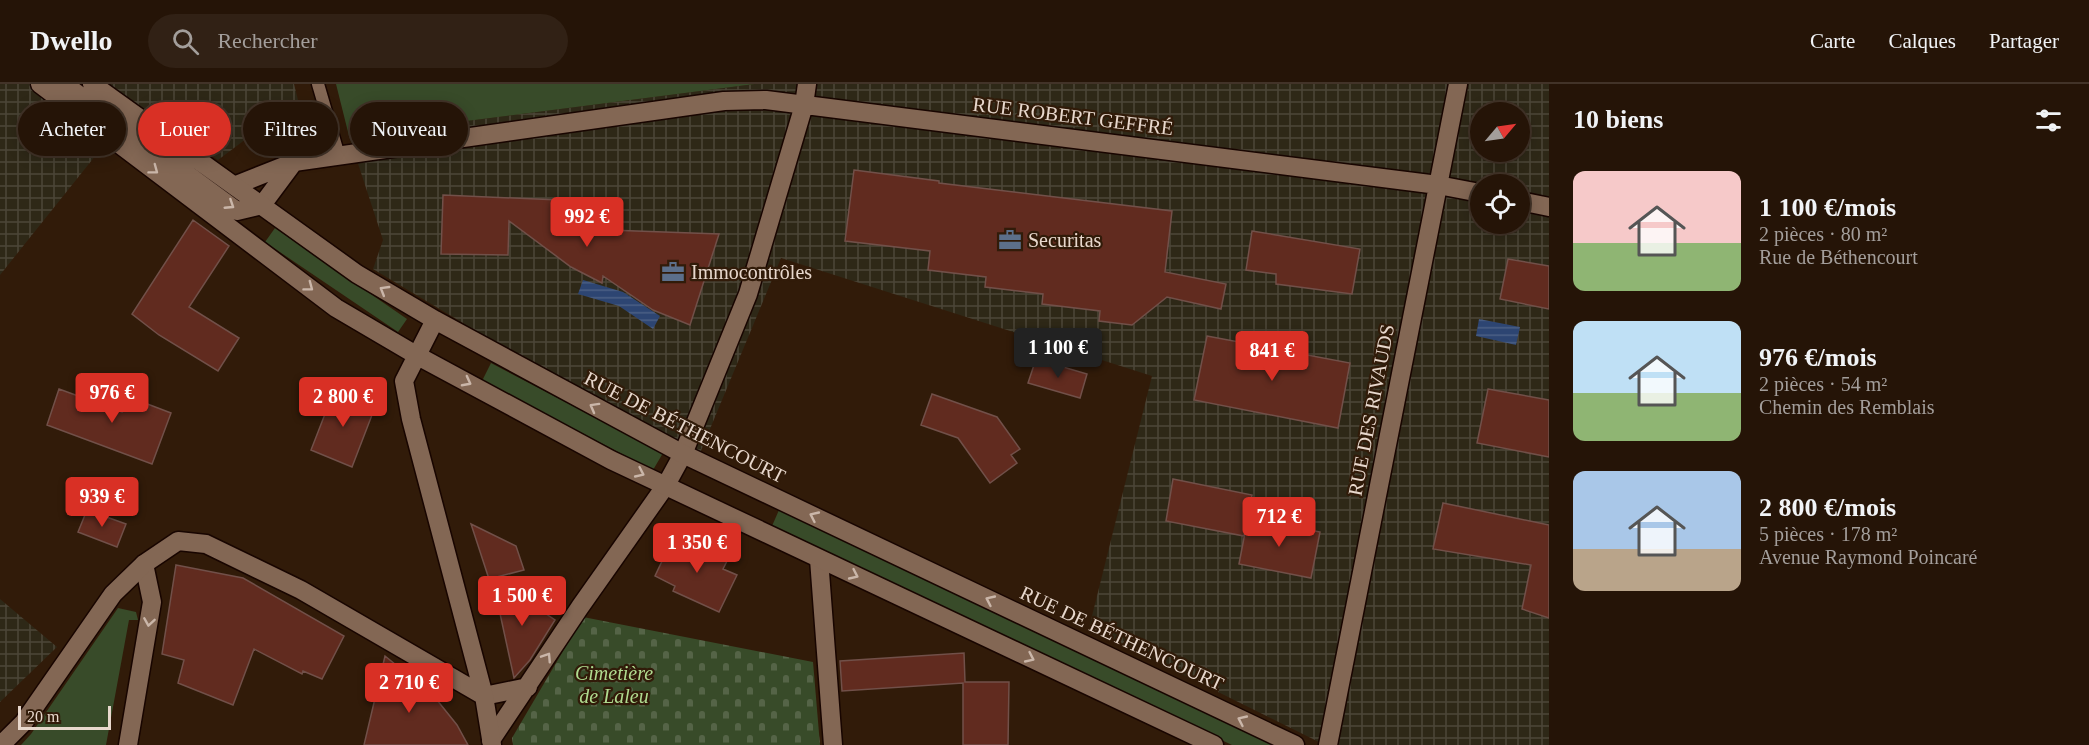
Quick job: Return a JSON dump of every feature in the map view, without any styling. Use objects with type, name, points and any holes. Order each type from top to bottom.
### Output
[{"type":"street","points":[[40,84],[336,308],[416,354],[611,460],[1214,745]]},
{"type":"street","points":[[64,84],[237,210],[262,205],[294,162]]},
{"type":"street","name":"RUE DE BÉTHENCOURT","points":[[92,84],[236,185],[357,274],[435,320],[683,454],[1295,745]]},
{"type":"street","points":[[491,743],[580,607],[666,485],[683,454],[748,294],[804,105],[807,84]]},
{"type":"street","name":"RUE DES RIVAUDS","points":[[1328,745],[1458,84]]},
{"type":"street","name":"RUE ROBERT GEFFRÉ","points":[[236,185],[294,162],[724,101],[766,100],[1438,185],[1470,191]]},
{"type":"street","points":[[1530,203],[1549,207]]},
{"type":"street","points":[[435,320],[404,381],[411,419],[484,696],[491,743]]},
{"type":"street","points":[[1,745],[24,722],[113,594],[144,564],[178,541],[206,544],[301,590],[484,696],[528,687]]},
{"type":"street","points":[[819,559],[833,745]]},
{"type":"street","points":[[128,745],[152,602],[144,564]]},
{"type":"lane","points":[[318,84],[339,156]]},
{"type":"shaded area","points":[[0,84],[294,84],[298,100],[295,102],[243,102],[243,141],[231,150],[231,102],[138,102],[138,106],[136,105],[126,118],[126,102],[18,102],[18,156],[95,156],[0,275]]},
{"type":"shaded area","points":[[755,84],[1549,84],[1549,745],[1325,745],[1089,628],[1152,376],[781,258],[700,453],[503,347],[373,269],[383,240],[356,156],[468,156],[468,121]]},
{"type":"shaded area","points":[[212,156],[223,156],[218,160]]},
{"type":"shaded area","points":[[0,599],[57,647],[0,702]]},
{"type":"green space","points":[[336,84],[755,84],[468,121],[468,102],[350,102],[349,136]]},
{"type":"green space","points":[[275,228],[407,319],[398,332],[265,242]]},
{"type":"green space","points":[[491,363],[663,453],[653,470],[482,381]]},
{"type":"green space","points":[[779,510],[1274,745],[1232,745],[772,526]]},
{"type":"green space","points":[[118,608],[136,612],[138,620],[129,620],[106,745],[21,745],[31,734]]},
{"type":"green space","name":"Cimetière de Laleu","points":[[583,617],[813,662],[820,745],[513,745],[512,738]]},
{"type":"water","points":[[583,280],[623,292],[660,316],[653,329],[619,306],[578,294]]},
{"type":"water","points":[[1479,319],[1520,327],[1516,345],[1476,336]]},
{"type":"building","points":[[854,170],[939,181],[939,183],[1172,211],[1165,272],[1226,284],[1221,309],[1167,297],[1132,325],[1099,321],[1100,311],[1042,304],[1043,294],[985,287],[986,277],[928,270],[930,251],[845,241]]},
{"type":"building","points":[[443,195],[582,201],[581,229],[719,234],[690,325],[653,310],[603,276],[602,283],[571,267],[509,221],[508,255],[441,254]]},
{"type":"building","points":[[193,220],[229,246],[189,307],[239,338],[218,371],[159,335],[132,314]]},
{"type":"building","points":[[1252,231],[1360,249],[1352,294],[1276,284],[1276,274],[1246,270]]},
{"type":"building","points":[[1508,259],[1549,266],[1549,309],[1500,299]]},
{"type":"building","points":[[1207,336],[1350,363],[1338,428],[1194,400]]},
{"type":"building","points":[[1036,359],[1087,374],[1080,398],[1028,383]]},
{"type":"building","points":[[343,385],[365,395],[359,409],[372,415],[352,467],[311,450],[332,396],[337,398]]},
{"type":"building","points":[[59,389],[122,412],[124,395],[171,413],[152,464],[47,425]]},
{"type":"building","points":[[1488,389],[1549,400],[1549,457],[1477,443]]},
{"type":"building","points":[[932,394],[997,417],[1020,449],[1011,455],[1017,463],[990,483],[958,438],[921,425]]},
{"type":"building","points":[[1173,479],[1252,495],[1244,536],[1166,521]]},
{"type":"building","points":[[1443,503],[1549,525],[1549,618],[1522,609],[1531,565],[1433,549]]},
{"type":"building","points":[[87,510],[126,524],[117,547],[78,532]]},
{"type":"building","points":[[1248,517],[1320,532],[1311,578],[1239,564]]},
{"type":"building","points":[[471,524],[516,546],[524,570],[489,579]]},
{"type":"building","points":[[673,538],[702,552],[703,548],[728,559],[723,569],[737,575],[719,612],[673,591],[675,586],[655,576]]},
{"type":"building","points":[[176,565],[243,578],[344,636],[322,679],[303,671],[302,674],[254,649],[233,705],[178,683],[184,660],[162,654]]},
{"type":"building","points":[[499,582],[555,620],[530,660],[514,678],[499,609]]},
{"type":"building","points":[[964,653],[965,682],[1009,682],[1008,745],[963,745],[963,683],[842,691],[840,661]]},
{"type":"building","points":[[385,656],[433,695],[457,725],[468,745],[364,745]]},
{"type":"place","name":"Securitas","points":[[1010,240]]},
{"type":"place","name":"Immocontrôles","points":[[673,272]]}]
